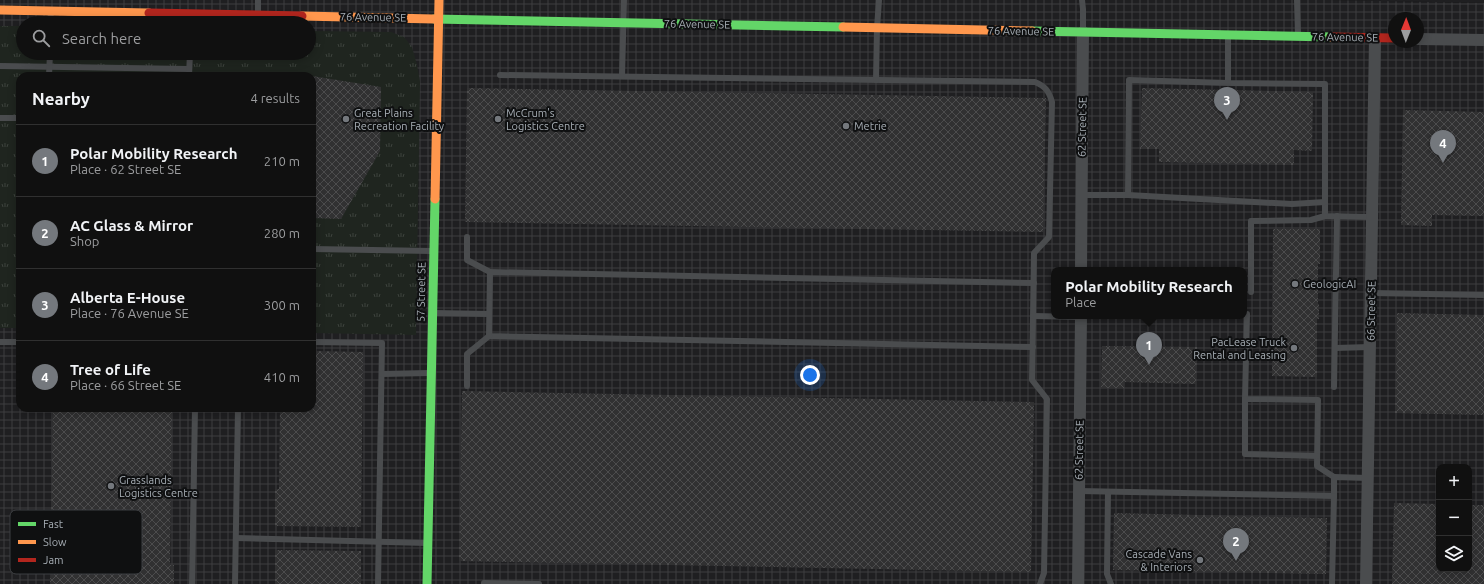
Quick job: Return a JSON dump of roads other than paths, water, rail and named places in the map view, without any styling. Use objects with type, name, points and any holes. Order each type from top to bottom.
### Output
[{"type":"street","name":"57 Street SE","points":[[427,584],[438,0]]},
{"type":"street","name":"76 Avenue SE","points":[[0,10],[190,16],[303,16]]},
{"type":"street","name":"76 Avenue SE","points":[[316,16],[1388,38]]},
{"type":"street","name":"62 Street SE","points":[[1081,267],[1083,32]]},
{"type":"street","name":"66 Street SE","points":[[1366,584],[1375,38]]},
{"type":"street","points":[[1424,39],[1484,40]]},
{"type":"street","name":"62 Street SE","points":[[1078,584],[1081,319]]},
{"type":"lane","points":[[258,0],[258,15]]},
{"type":"lane","points":[[622,76],[624,0]]},
{"type":"lane","points":[[876,80],[876,28],[879,0]]},
{"type":"lane","points":[[1082,0],[1083,32]]},
{"type":"lane","points":[[1297,0],[1298,36]]},
{"type":"lane","points":[[51,11],[51,16]]},
{"type":"lane","points":[[1228,35],[1228,83]]},
{"type":"lane","points":[[49,72],[50,60]]},
{"type":"lane","points":[[189,72],[190,60]]},
{"type":"lane","points":[[0,66],[166,72]]},
{"type":"lane","points":[[500,75],[1034,82],[1043,86],[1049,91],[1052,102],[1049,236],[1034,253],[1032,380],[1047,399],[1044,573],[1040,584]]},
{"type":"lane","points":[[1128,195],[1129,80],[1325,84],[1325,216]]},
{"type":"lane","points":[[0,118],[16,118]]},
{"type":"lane","points":[[1082,195],[1128,195],[1292,204],[1325,202]]},
{"type":"lane","points":[[1251,292],[1251,221],[1311,220],[1325,216],[1372,217]]},
{"type":"lane","points":[[1334,387],[1337,216]]},
{"type":"lane","points":[[467,237],[466,260],[490,272],[1034,283]]},
{"type":"lane","points":[[316,249],[434,251]]},
{"type":"lane","points":[[489,336],[490,272]]},
{"type":"lane","points":[[1371,293],[1484,295]]},
{"type":"lane","points":[[432,313],[490,314]]},
{"type":"lane","points":[[1033,316],[1051,316]]},
{"type":"lane","points":[[1247,319],[1245,454],[1317,456]]},
{"type":"lane","points":[[466,386],[467,354],[489,336],[1033,347]]},
{"type":"lane","points":[[0,342],[16,342]]},
{"type":"lane","points":[[316,342],[382,343],[378,584]]},
{"type":"lane","points":[[1335,348],[1370,347]]},
{"type":"lane","points":[[382,374],[431,373]]},
{"type":"lane","points":[[1245,399],[1318,400],[1317,466],[1334,477],[1368,478]]},
{"type":"lane","points":[[192,584],[195,412]]},
{"type":"lane","points":[[235,584],[238,412]]},
{"type":"lane","points":[[1332,584],[1334,477]]},
{"type":"lane","points":[[1079,491],[1334,496]]},
{"type":"lane","points":[[1108,492],[1107,574],[1111,584]]},
{"type":"lane","points":[[236,538],[428,543]]},
{"type":"lane","points":[[484,583],[539,584]]},
{"type":"place","name":"Great Plains Recreation Facility","points":[[346,119]]},
{"type":"place","name":"McCrum's Logistics Centre","points":[[498,119]]},
{"type":"place","name":"Alberta E-House","points":[[1227,120]]},
{"type":"place","name":"Metrie","points":[[846,126]]},
{"type":"place","name":"Tree of Life","points":[[1443,163]]},
{"type":"place","name":"GeologicAI","points":[[1295,284]]},
{"type":"place","name":"PacLease Truck Rental and Leasing","points":[[1294,348]]},
{"type":"place","name":"Polar Mobility Research","points":[[1149,365]]},
{"type":"place","name":"Grasslands Logistics Centre","points":[[111,486]]},
{"type":"place","name":"Cascade Vans & Interiors","points":[[1200,560]]},
{"type":"place","name":"AC Glass & Mirror","points":[[1236,561]]}]
